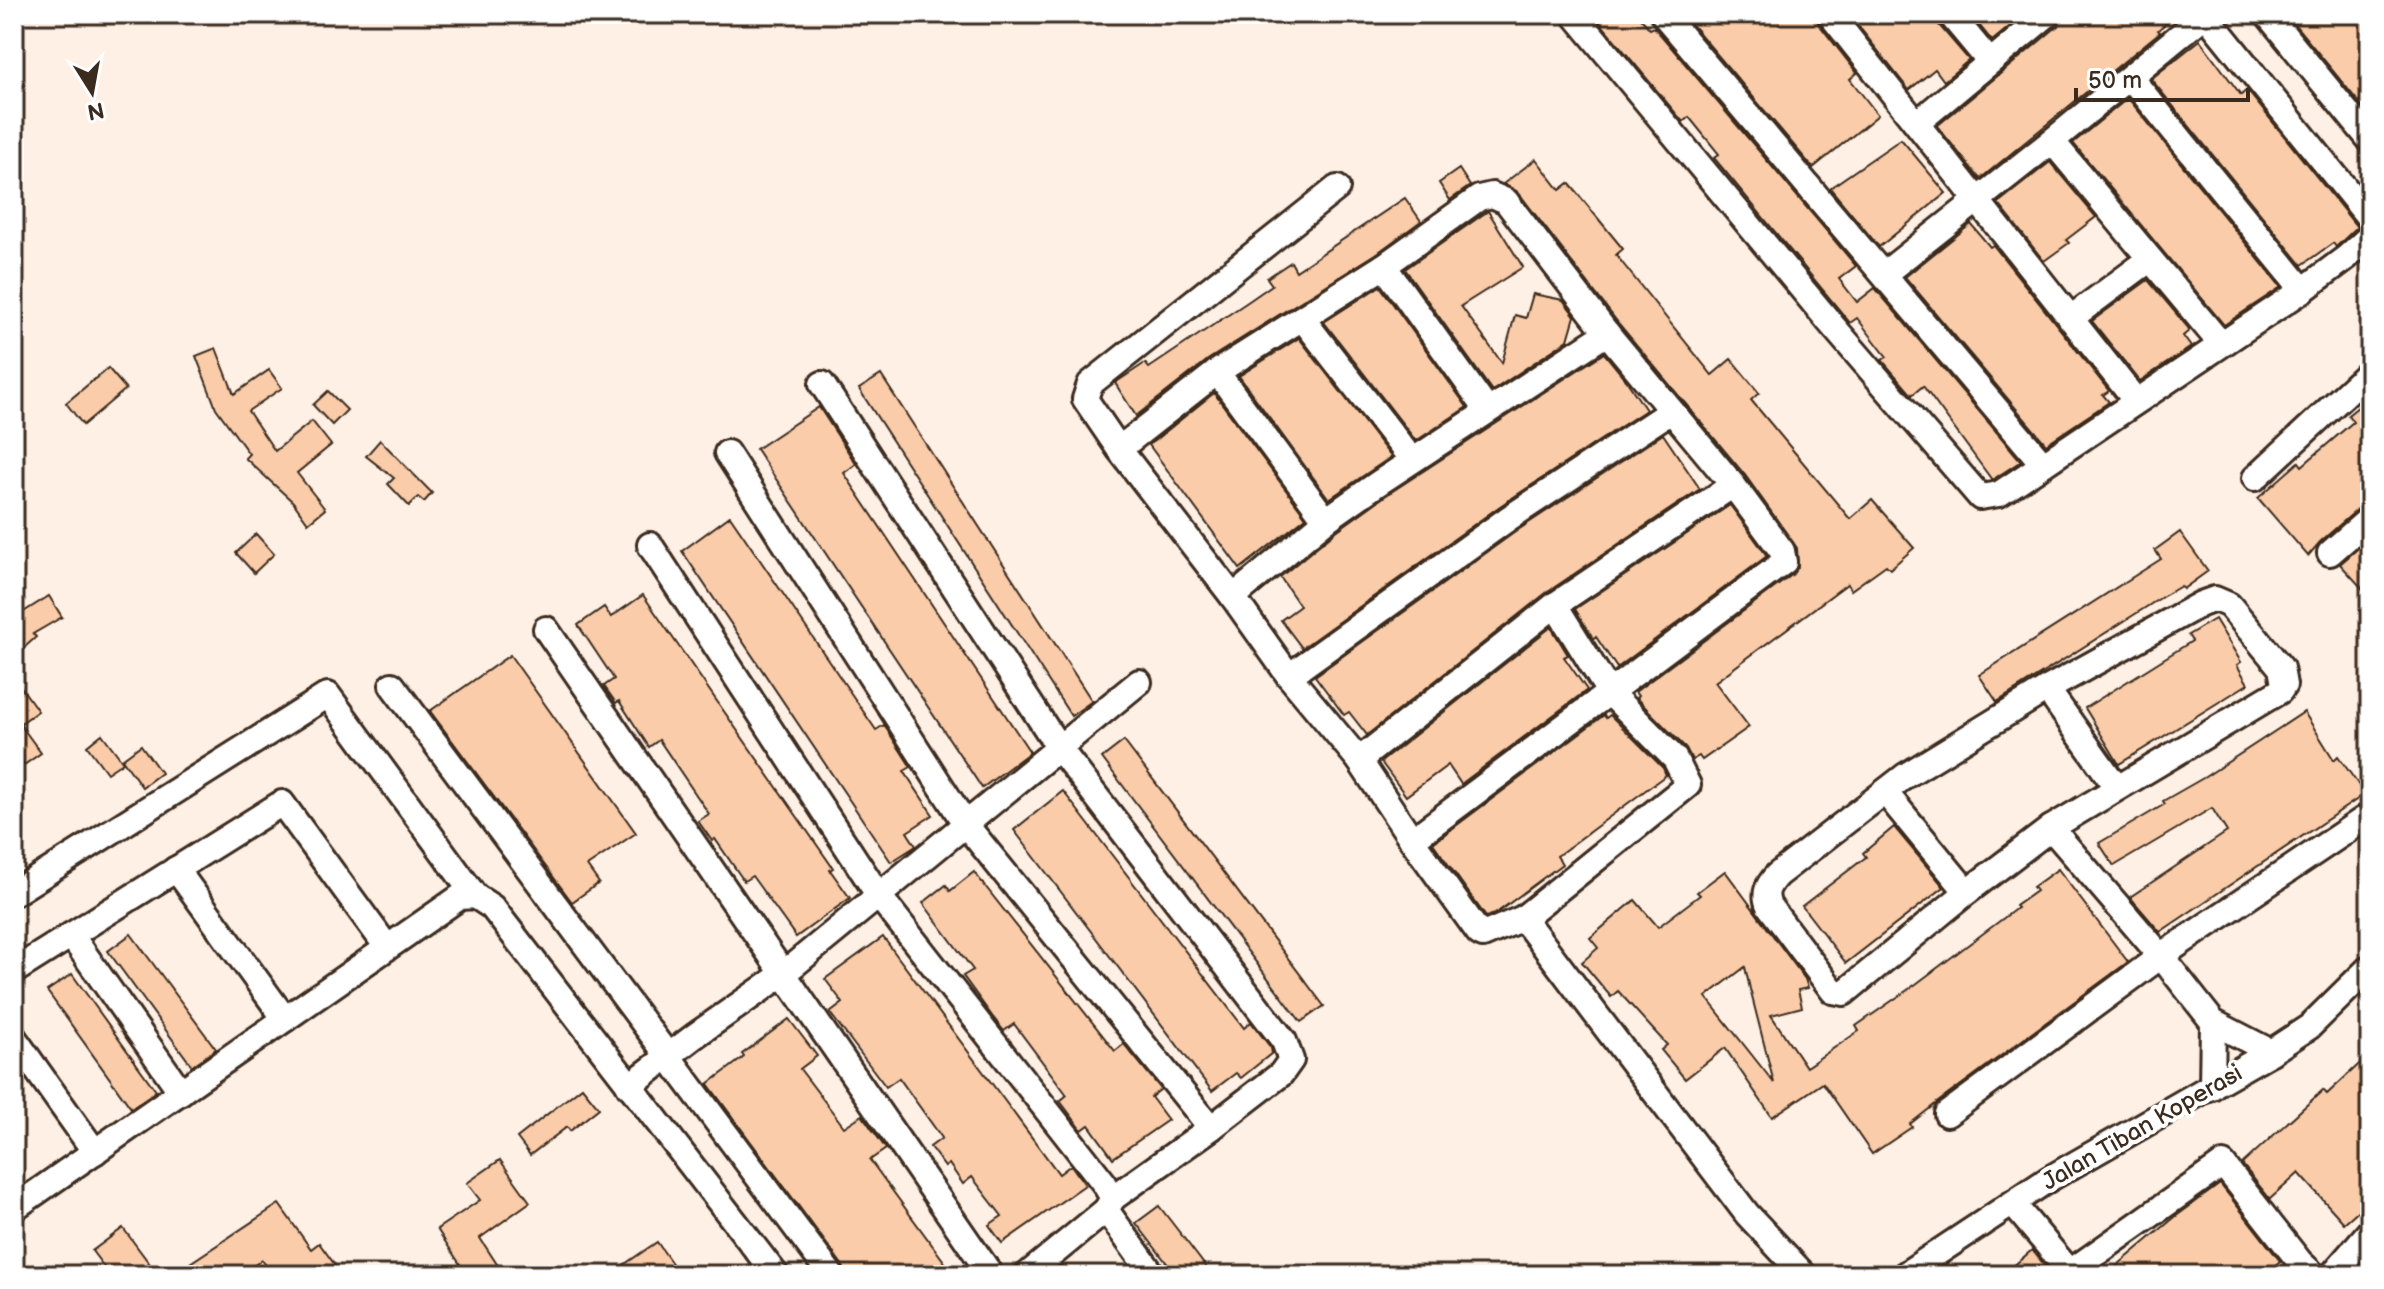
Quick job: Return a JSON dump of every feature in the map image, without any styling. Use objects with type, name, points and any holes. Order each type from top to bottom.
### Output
[{"type":"street","points":[[1663,14],[2043,464]]},
{"type":"street","points":[[1830,14],[2136,401]]},
{"type":"street","points":[[1950,14],[1989,61]]},
{"type":"street","points":[[1917,123],[2048,14]]},
{"type":"street","points":[[1884,274],[2205,14],[2370,219]]},
{"type":"street","points":[[2267,14],[2370,140]]},
{"type":"street","points":[[1577,15],[1832,325],[1980,497],[1999,494],[2303,290],[2370,236]]},
{"type":"street","points":[[2130,77],[2303,290]]},
{"type":"street","points":[[2052,141],[2221,344]]},
{"type":"street","points":[[1337,188],[1090,384],[1085,399],[1289,676],[1359,760],[1479,933],[1489,934],[1523,918],[1688,785],[1675,759],[1609,692],[1555,605]]},
{"type":"street","points":[[1119,449],[1217,372],[1384,266],[1479,198],[1492,195],[1506,201],[1607,333],[1733,485],[1782,551],[1784,562],[1412,840]]},
{"type":"street","points":[[2071,318],[2149,260]]},
{"type":"street","points":[[1384,266],[1487,410]]},
{"type":"street","points":[[1302,318],[1412,460]]},
{"type":"street","points":[[1233,597],[1326,520],[1607,333]]},
{"type":"street","points":[[2255,478],[2370,371]]},
{"type":"street","points":[[1217,372],[1326,520]]},
{"type":"street","points":[[822,384],[1059,748],[1284,1041],[1291,1060],[1281,1074],[1109,1204],[1027,1275]]},
{"type":"street","points":[[1289,676],[1509,518],[1671,411]]},
{"type":"street","points":[[727,453],[966,825],[1211,1128]]},
{"type":"street","points":[[1359,760],[1555,605],[1733,485]]},
{"type":"street","points":[[2330,553],[2370,518]]},
{"type":"street","points":[[650,545],[879,896],[1104,1183],[1109,1204],[1153,1275]]},
{"type":"street","points":[[2215,599],[2229,605],[2281,668],[2284,685],[2280,691],[2051,828],[1844,993],[1833,991],[1769,906],[1765,897],[1768,885],[1905,776],[2047,689],[2215,599]]},
{"type":"street","points":[[546,629],[991,1275]]},
{"type":"street","points":[[629,1086],[783,974],[1139,682]]},
{"type":"street","points":[[392,685],[831,1275]]},
{"type":"street","points":[[2047,689],[2117,788]]},
{"type":"street","points":[[14,893],[328,695],[475,896],[492,907],[776,1275]]},
{"type":"street","points":[[1885,792],[1967,892]]},
{"type":"street","points":[[14,971],[282,803],[387,947]]},
{"type":"street","points":[[1947,1114],[2161,956],[2370,815]]},
{"type":"street","points":[[2051,828],[2213,1022],[2271,1052]]},
{"type":"street","points":[[176,869],[285,1019]]},
{"type":"street","points":[[14,1208],[460,897],[475,896]]},
{"type":"street","points":[[1523,918],[1747,1214],[1804,1275]]},
{"type":"street","points":[[71,935],[181,1092]]},
{"type":"street","name":"Jalan Tiban Koperasi","points":[[1904,1275],[2049,1179],[2212,1087],[2309,1027],[2370,967]]},
{"type":"street","points":[[2212,1087],[2213,1022]]},
{"type":"street","points":[[14,1038],[95,1152]]},
{"type":"street","points":[[2013,1204],[2072,1273],[2221,1163],[2226,1165],[2300,1271]]},
{"type":"street","points":[[2332,1275],[2370,1231]]},
{"type":"building","points":[[1593,14],[1637,14],[1650,29],[1654,27],[1856,266],[1839,279],[1857,302],[1875,288],[2021,461],[1992,480],[1923,386],[1912,395],[1882,360],[1887,357],[1857,318],[1850,323],[1714,158],[1719,154],[1689,117],[1683,122]]},
{"type":"building","points":[[1683,14],[1815,14],[1818,23],[1857,73],[1850,79],[1878,115],[1813,168]]},
{"type":"building","points":[[1849,14],[1935,14],[1938,24],[1969,60],[1944,81],[1935,69],[1909,90]]},
{"type":"building","points":[[1970,14],[2025,14],[1992,41]]},
{"type":"building","points":[[2063,14],[2177,14],[2158,30],[2160,32],[1980,179],[1937,126],[2058,26]]},
{"type":"building","points":[[2286,14],[2370,14],[2370,116]]},
{"type":"building","points":[[2200,40],[2241,95],[2247,90],[2357,227],[2336,247],[2333,243],[2302,265],[2151,79]]},
{"type":"building","points":[[2128,98],[2281,287],[2224,325],[2073,143]]},
{"type":"building","points":[[1901,139],[1946,193],[1879,247],[1830,188]]},
{"type":"building","points":[[1536,159],[1560,190],[1569,183],[1623,249],[1616,255],[1712,375],[1731,359],[1759,393],[1751,400],[1850,519],[1872,500],[1914,548],[1890,569],[1886,565],[1851,590],[1847,584],[1715,682],[1749,727],[1702,760],[1699,756],[1692,760],[1686,748],[1636,698],[1635,692],[1793,574],[1798,567],[1797,548],[1745,475],[1619,324],[1518,192],[1503,184]]},
{"type":"building","points":[[2050,162],[2096,217],[2066,240],[2069,243],[2044,261],[1998,203]]},
{"type":"building","points":[[1459,169],[1470,186],[1450,200],[1439,183]]},
{"type":"building","points":[[1405,198],[1421,221],[1376,254],[1209,359],[1136,416],[1115,383],[1145,363],[1149,368],[1249,301],[1272,285],[1267,278],[1291,262],[1296,271]]},
{"type":"building","points":[[1488,211],[1523,267],[1461,306],[1502,363],[1515,315],[1526,318],[1533,294],[1563,300],[1575,316],[1568,340],[1492,391],[1405,269]]},
{"type":"building","points":[[1971,224],[1990,247],[1993,245],[2109,391],[2103,395],[2109,402],[2046,444],[1905,277]]},
{"type":"building","points":[[2148,280],[2190,330],[2183,336],[2191,347],[2140,381],[2092,321]]},
{"type":"building","points":[[1380,286],[1467,407],[1416,441],[1324,322]]},
{"type":"building","points":[[1299,338],[1391,457],[1329,499],[1239,376]]},
{"type":"building","points":[[216,348],[234,394],[269,370],[282,388],[248,411],[275,451],[312,421],[331,445],[297,473],[325,509],[308,523],[293,502],[245,458],[249,454],[216,408],[196,356]]},
{"type":"building","points":[[1604,353],[1646,410],[1500,506],[1302,648],[1281,620],[1300,606],[1280,577],[1385,496]]},
{"type":"building","points":[[108,368],[126,389],[83,425],[66,403]]},
{"type":"building","points":[[881,375],[1092,701],[1071,716],[859,389]]},
{"type":"building","points":[[328,391],[347,410],[332,425],[313,405]]},
{"type":"building","points":[[1214,393],[1306,517],[1240,569],[1149,445]]},
{"type":"building","points":[[2370,397],[2370,503],[2360,507],[2308,556],[2258,498],[2299,462],[2302,466],[2353,422],[2348,415]]},
{"type":"building","points":[[819,407],[856,464],[844,473],[1030,752],[982,788],[756,449]]},
{"type":"building","points":[[1663,434],[1700,489],[1546,593],[1367,735],[1349,712],[1344,715],[1315,676],[1518,530]]},
{"type":"building","points":[[380,440],[432,493],[424,502],[418,497],[409,506],[388,484],[394,478],[366,456]]},
{"type":"building","points":[[1730,505],[1767,556],[1617,668],[1575,609]]},
{"type":"building","points":[[730,516],[876,730],[884,725],[911,767],[904,771],[933,815],[907,832],[916,846],[891,862],[682,551]]},
{"type":"building","points":[[2180,532],[2208,571],[1997,702],[1979,675],[2161,559],[2155,550]]},
{"type":"building","points":[[256,534],[274,554],[254,573],[236,553]]},
{"type":"building","points":[[2370,538],[2370,597],[2340,564]]},
{"type":"building","points":[[643,595],[833,868],[830,870],[850,898],[796,937],[752,876],[744,881],[715,839],[712,841],[698,821],[709,814],[659,740],[649,747],[619,701],[616,703],[604,686],[614,679],[578,625],[604,607],[611,617]]},
{"type":"building","points":[[49,596],[62,617],[33,634],[36,637],[14,657],[14,613],[17,616]]},
{"type":"building","points":[[2215,619],[2241,662],[2237,665],[2248,684],[2119,764],[2085,708],[2192,641],[2188,635]]},
{"type":"building","points":[[1551,627],[1568,655],[1564,657],[1587,690],[1461,784],[1448,765],[1406,796],[1381,762]]},
{"type":"building","points":[[510,655],[636,833],[587,866],[599,883],[572,902],[430,711]]},
{"type":"building","points":[[14,677],[38,711],[21,723],[14,713]]},
{"type":"building","points":[[2304,712],[2334,760],[2338,756],[2365,794],[2160,932],[2130,897],[2227,832],[2212,808],[2114,866],[2099,843],[2165,804],[2163,801]]},
{"type":"building","points":[[1604,715],[1606,718],[1610,715],[1663,768],[1666,775],[1557,856],[1562,864],[1495,914],[1486,917],[1433,843]]},
{"type":"building","points":[[14,716],[41,753],[24,765],[14,751]]},
{"type":"building","points":[[102,734],[123,762],[107,773],[87,746]]},
{"type":"building","points":[[1124,741],[1324,1006],[1301,1022],[1102,758]]},
{"type":"building","points":[[141,745],[161,773],[142,787],[122,759]]},
{"type":"building","points":[[1063,791],[1244,1028],[1251,1022],[1271,1048],[1272,1053],[1241,1078],[1236,1073],[1212,1091],[1014,830]]},
{"type":"building","points":[[1894,827],[1944,887],[1846,963],[1802,906],[1866,857],[1863,853]]},
{"type":"building","points":[[2058,869],[2128,962],[1872,1154],[1823,1083],[1772,1117],[1725,1048],[1685,1079],[1661,1050],[1667,1045],[1618,991],[1611,997],[1582,962],[1598,948],[1590,938],[1635,900],[1658,927],[1725,871],[1805,979],[1808,988],[1798,990],[1802,1007],[1771,1015],[1806,1067],[1859,1031],[1856,1026],[2017,908],[2015,906],[2036,891],[2033,887]],"holes":[[[1745,967],[1774,1083],[1706,997]]]},
{"type":"building","points":[[974,872],[1115,1051],[1124,1044],[1161,1089],[1151,1097],[1168,1120],[1113,1158],[1089,1125],[1082,1130],[1060,1101],[1067,1095],[1014,1024],[1004,1031],[992,1016],[963,976],[973,970],[923,903],[946,885],[950,891]]},
{"type":"building","points":[[131,934],[216,1049],[192,1066],[108,951]]},
{"type":"building","points":[[883,937],[1059,1174],[1071,1165],[1085,1185],[1002,1243],[989,1225],[1002,1216],[972,1177],[963,1184],[949,1164],[945,1167],[930,1147],[942,1138],[899,1078],[886,1087],[830,1013],[843,1003],[825,979]]},
{"type":"building","points":[[72,974],[156,1091],[131,1108],[47,991]]},
{"type":"building","points":[[789,1019],[817,1056],[800,1069],[844,1127],[862,1115],[886,1149],[870,1160],[954,1275],[846,1275],[843,1266],[708,1084]]},
{"type":"building","points":[[2370,1054],[2370,1200],[2344,1223],[2299,1173],[2270,1199],[2242,1164],[2323,1090],[2327,1094]]},
{"type":"building","points":[[582,1087],[599,1108],[570,1131],[567,1127],[530,1155],[517,1138]]},
{"type":"building","points":[[500,1160],[530,1202],[480,1238],[504,1275],[467,1275],[437,1229],[480,1200],[467,1183]]},
{"type":"building","points":[[2220,1184],[2280,1261],[2264,1275],[2106,1275],[2175,1217]]},
{"type":"building","points":[[279,1204],[311,1249],[319,1243],[335,1265],[321,1275],[273,1275],[262,1260],[239,1275],[172,1275]]},
{"type":"building","points":[[1159,1206],[1212,1275],[1176,1275],[1136,1223]]},
{"type":"building","points":[[123,1228],[158,1275],[110,1275],[92,1251]]},
{"type":"building","points":[[657,1242],[680,1275],[609,1275]]},
{"type":"building","points":[[2032,1250],[2053,1275],[2003,1275]]}]
